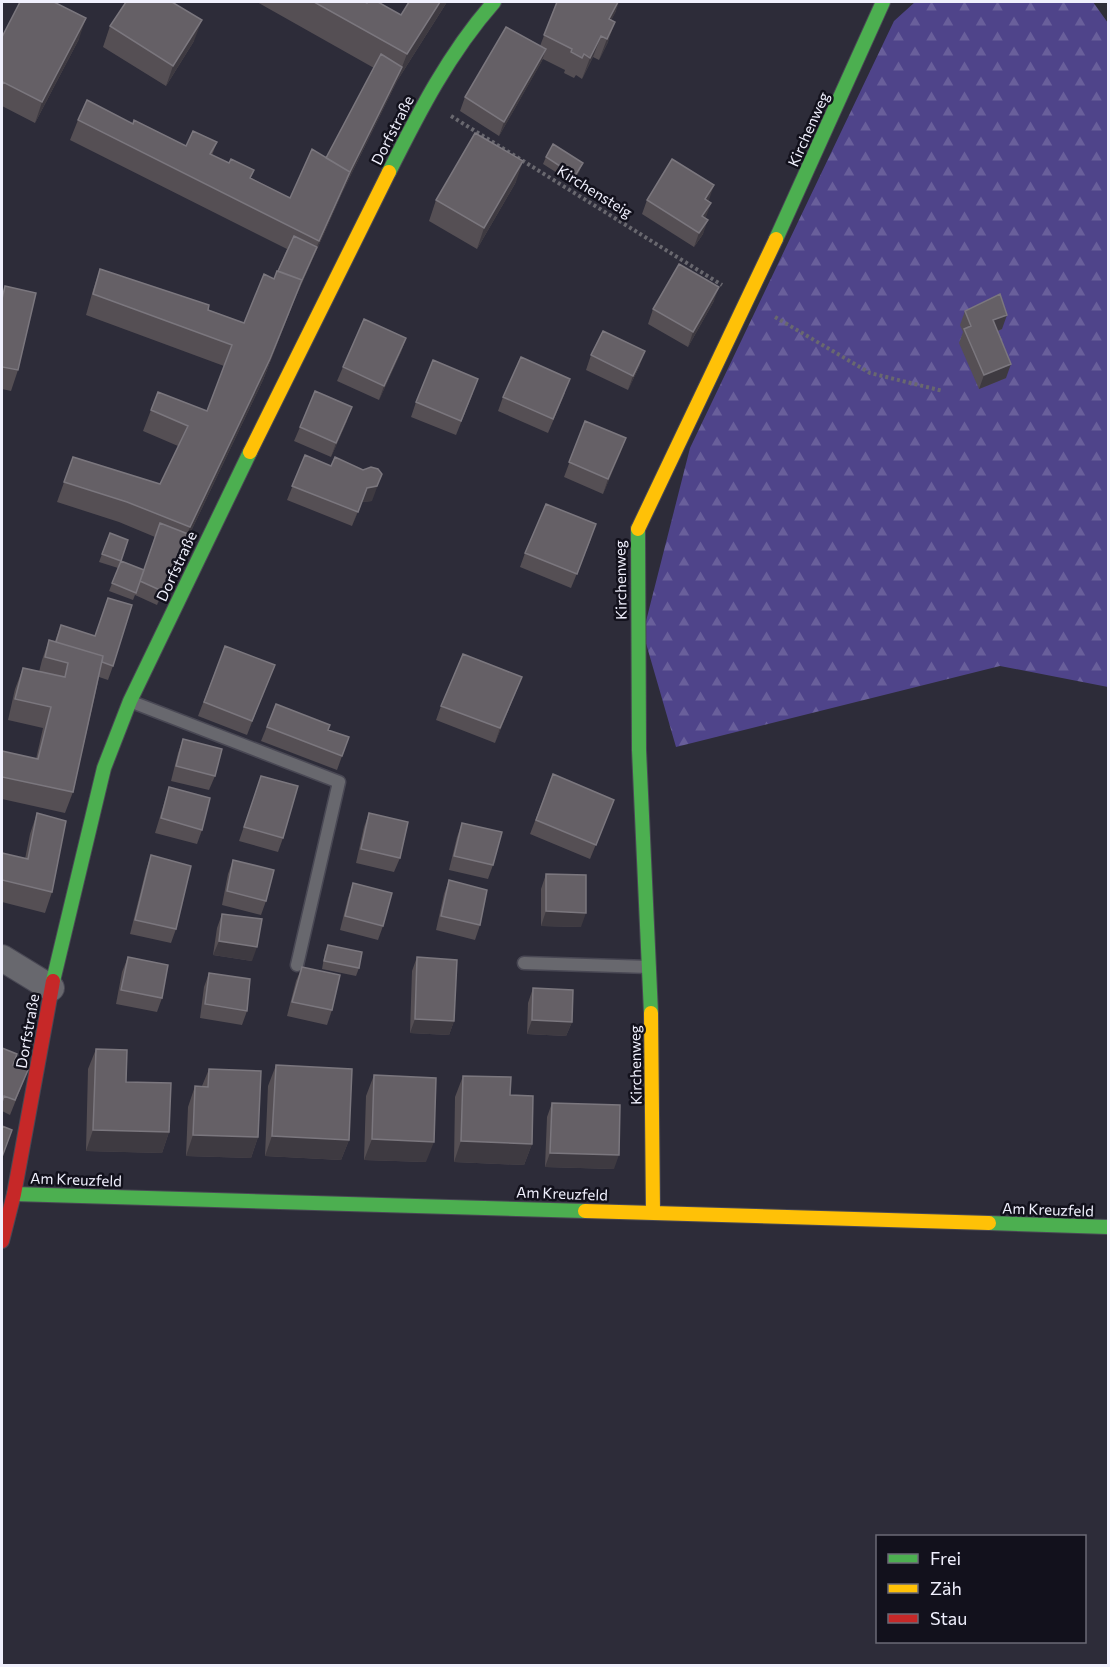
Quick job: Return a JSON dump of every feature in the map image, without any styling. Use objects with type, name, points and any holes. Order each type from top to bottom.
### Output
[{"type":"street","name":"Dorfstraße","points":[[2,1241],[14,1194],[51,988],[104,768],[130,701],[208,537],[425,100],[467,33],[494,2]]},
{"type":"street","name":"Kirchenweg","points":[[653,1212],[650,967],[639,750],[636,532],[748,301],[883,2]]},
{"type":"street","points":[[2,958],[51,988]]},
{"type":"street","name":"Am Kreuzfeld","points":[[14,1194],[1108,1227]]},
{"type":"lane","points":[[130,701],[339,782],[297,965]]},
{"type":"lane","points":[[524,963],[650,967]]},
{"type":"path","name":"Kirchensteig","points":[[456,119],[722,284]]},
{"type":"path","points":[[748,301],[870,373],[943,391]]},
{"type":"green space","points":[[915,2],[1093,2],[1108,23],[1108,687],[1000,666],[676,747],[643,633],[690,448],[894,21]]},
{"type":"building","points":[[20,2],[54,2],[86,18],[42,102],[3,82],[2,86],[2,37]]},
{"type":"building","points":[[126,2],[172,2],[202,20],[173,66],[110,26]]},
{"type":"building","points":[[314,2],[378,2],[401,15],[409,2],[440,2],[407,54]]},
{"type":"building","points":[[557,2],[618,2],[609,19],[615,22],[607,39],[601,36],[590,58],[584,54],[582,58],[571,52],[572,49],[544,35]]},
{"type":"building","points":[[506,27],[546,49],[504,122],[465,97]]},
{"type":"building","points":[[381,54],[402,67],[350,172],[326,158]]},
{"type":"building","points":[[87,100],[133,124],[134,120],[186,146],[193,131],[217,142],[210,154],[229,163],[231,159],[254,170],[250,178],[290,198],[312,149],[350,172],[319,241],[78,120]]},
{"type":"building","points":[[475,133],[523,161],[484,228],[436,200]]},
{"type":"building","points":[[553,144],[583,163],[575,176],[546,157]]},
{"type":"building","points":[[672,159],[714,185],[705,199],[711,203],[702,216],[708,220],[699,233],[647,200]]},
{"type":"building","points":[[294,236],[317,247],[299,287],[302,280],[278,271]]},
{"type":"building","points":[[679,264],[719,287],[693,332],[653,309]]},
{"type":"building","points":[[100,269],[209,305],[208,310],[244,323],[264,274],[274,279],[277,271],[302,280],[270,359],[190,527],[127,502],[64,482],[73,457],[160,484],[188,426],[151,410],[158,392],[207,411],[232,345],[93,294]]},
{"type":"building","points":[[5,286],[36,293],[18,370],[2,367],[2,299]]},
{"type":"building","points":[[1000,294],[1007,315],[993,320],[1011,364],[984,375],[964,329],[971,326],[965,311]]},
{"type":"building","points":[[364,319],[406,338],[384,386],[343,367]]},
{"type":"building","points":[[603,331],[645,351],[633,376],[591,355]]},
{"type":"building","points":[[521,357],[570,379],[553,419],[503,397]]},
{"type":"building","points":[[433,360],[478,379],[461,421],[416,402]]},
{"type":"building","points":[[315,391],[352,407],[336,443],[300,427]]},
{"type":"building","points":[[585,421],[626,438],[608,479],[569,462]]},
{"type":"building","points":[[305,455],[331,466],[335,457],[363,470],[371,467],[378,469],[382,474],[377,486],[367,488],[358,512],[292,486]]},
{"type":"building","points":[[546,504],[596,524],[577,574],[525,553]]},
{"type":"building","points":[[160,523],[188,534],[162,591],[140,581]]},
{"type":"building","points":[[110,533],[128,540],[121,561],[102,554]]},
{"type":"building","points":[[121,561],[144,570],[136,593],[112,583]]},
{"type":"building","points":[[108,598],[132,605],[113,666],[102,662],[103,656],[56,642],[61,625],[95,636]]},
{"type":"building","points":[[49,640],[103,656],[73,792],[2,777],[2,751],[38,759],[51,707],[15,699],[23,668],[65,677],[68,663],[45,657]]},
{"type":"building","points":[[225,646],[275,665],[252,721],[204,702]]},
{"type":"building","points":[[463,654],[522,677],[500,728],[441,706]]},
{"type":"building","points":[[276,704],[330,725],[328,730],[349,737],[342,756],[267,727]]},
{"type":"building","points":[[183,739],[222,749],[215,776],[176,766]]},
{"type":"building","points":[[553,774],[614,800],[596,845],[536,820]]},
{"type":"building","points":[[261,776],[298,786],[283,838],[244,827]]},
{"type":"building","points":[[169,787],[210,798],[202,830],[161,818]]},
{"type":"building","points":[[37,813],[66,821],[52,892],[2,880],[2,853],[28,859]]},
{"type":"building","points":[[369,813],[408,822],[400,858],[361,849]]},
{"type":"building","points":[[462,823],[502,832],[493,865],[454,856]]},
{"type":"building","points":[[151,855],[191,866],[176,929],[135,920]]},
{"type":"building","points":[[233,860],[274,870],[266,901],[227,891]]},
{"type":"building","points":[[546,874],[586,875],[586,913],[546,911]]},
{"type":"building","points":[[449,880],[487,890],[480,925],[441,916]]},
{"type":"building","points":[[353,883],[392,893],[383,926],[345,916]]},
{"type":"building","points":[[222,914],[262,919],[257,947],[219,941]]},
{"type":"building","points":[[328,945],[362,952],[359,968],[324,961]]},
{"type":"building","points":[[128,957],[168,965],[162,998],[121,990]]},
{"type":"building","points":[[417,957],[457,960],[454,1021],[415,1019]]},
{"type":"building","points":[[302,967],[340,975],[332,1010],[292,1002]]},
{"type":"building","points":[[209,973],[250,979],[247,1011],[205,1004]]},
{"type":"building","points":[[533,988],[573,990],[572,1022],[532,1020]]},
{"type":"building","points":[[2,1048],[17,1054],[13,1065],[28,1070],[15,1100],[4,1096],[2,1102]]},
{"type":"building","points":[[96,1049],[127,1050],[126,1082],[171,1083],[169,1132],[93,1130]]},
{"type":"building","points":[[276,1065],[352,1069],[349,1140],[272,1136]]},
{"type":"building","points":[[209,1069],[261,1071],[258,1137],[193,1135],[195,1086],[208,1087]]},
{"type":"building","points":[[374,1075],[436,1078],[434,1142],[372,1139]]},
{"type":"building","points":[[463,1076],[511,1077],[510,1095],[533,1096],[532,1144],[461,1141]]},
{"type":"building","points":[[552,1103],[620,1105],[619,1155],[550,1153]]},
{"type":"building","points":[[2,1126],[12,1130],[2,1157]]},
{"type":"traffic: fast","points":[[389,172],[449,62],[494,2]]},
{"type":"traffic: fast","points":[[776,239],[883,2]]},
{"type":"traffic: fast","points":[[53,981],[104,768],[130,701],[250,452]]},
{"type":"traffic: fast","points":[[638,529],[639,750],[651,1013]]},
{"type":"traffic: fast","points":[[14,1194],[585,1211]]},
{"type":"traffic: fast","points":[[989,1223],[1108,1227]]},
{"type":"traffic: slow","points":[[250,452],[389,172]]},
{"type":"traffic: slow","points":[[638,529],[776,239]]},
{"type":"traffic: slow","points":[[651,1013],[653,1212]]},
{"type":"traffic: slow","points":[[585,1211],[989,1223]]},
{"type":"traffic: jam","points":[[2,1241],[14,1194],[53,981]]}]
